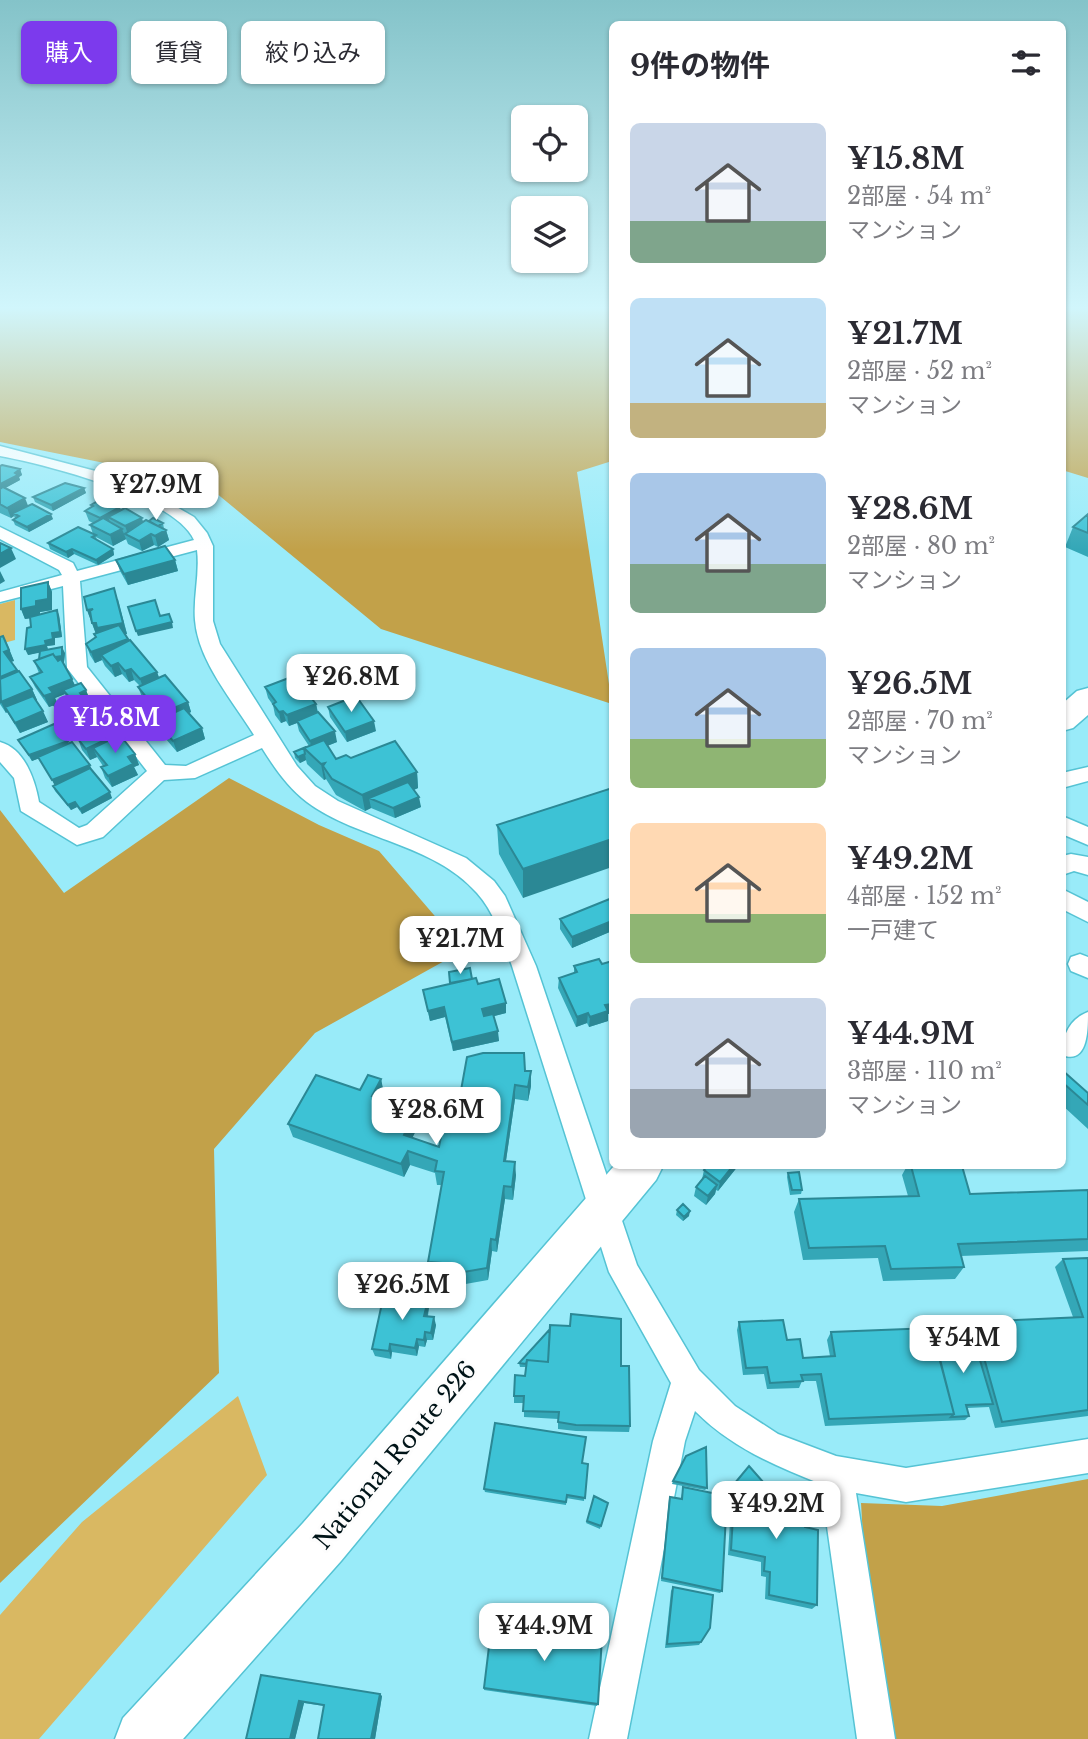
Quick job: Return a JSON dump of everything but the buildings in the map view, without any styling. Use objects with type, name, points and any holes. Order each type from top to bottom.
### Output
[{"type":"highway","points":[[1066,717],[1088,698]]},
{"type":"highway","name":"National Route 226","points":[[144,1739],[322,1542],[603,1207],[638,1169]]},
{"type":"street","points":[[0,451],[89,474],[168,508],[190,522],[209,553],[203,604],[206,635],[266,738],[308,792],[360,821],[453,861],[470,872],[491,893],[505,918],[524,966],[624,1272],[688,1381],[724,1416],[768,1446],[836,1473],[906,1485],[1088,1456]]},
{"type":"street","points":[[0,463],[18,454]]},
{"type":"street","points":[[0,531],[67,567],[71,577],[77,668],[159,772]]},
{"type":"street","points":[[0,597],[204,543]]},
{"type":"street","points":[[0,749],[24,776],[29,807],[77,837],[95,831],[159,772],[188,772],[266,738]]},
{"type":"street","points":[[1066,780],[1088,774]]},
{"type":"street","points":[[1066,826],[1088,837]]},
{"type":"street","points":[[1066,865],[1071,862],[1088,866]]},
{"type":"street","points":[[1066,900],[1088,913]]},
{"type":"street","points":[[1074,1049],[1088,1023]]},
{"type":"street","points":[[608,1739],[669,1441],[688,1381]]},
{"type":"street","points":[[836,1473],[876,1739]]},
{"type":"shaded area","points":[[0,387],[609,387],[609,462],[577,472],[609,684],[609,703],[381,629],[204,483],[0,442]]},
{"type":"shaded area","points":[[1066,387],[1088,387],[1088,478],[1066,471]]},
{"type":"shaded area","points":[[15,600],[15,640],[0,644],[0,604]]},
{"type":"shaded area","points":[[229,778],[319,825],[379,851],[464,950],[315,1033],[214,1149],[219,1373],[0,1583],[0,810],[64,893]]},
{"type":"shaded area","points":[[238,1396],[267,1475],[39,1739],[0,1739],[0,1615],[82,1522]]},
{"type":"shaded area","points":[[1088,1479],[1088,1739],[875,1739],[861,1503],[942,1506]]}]
